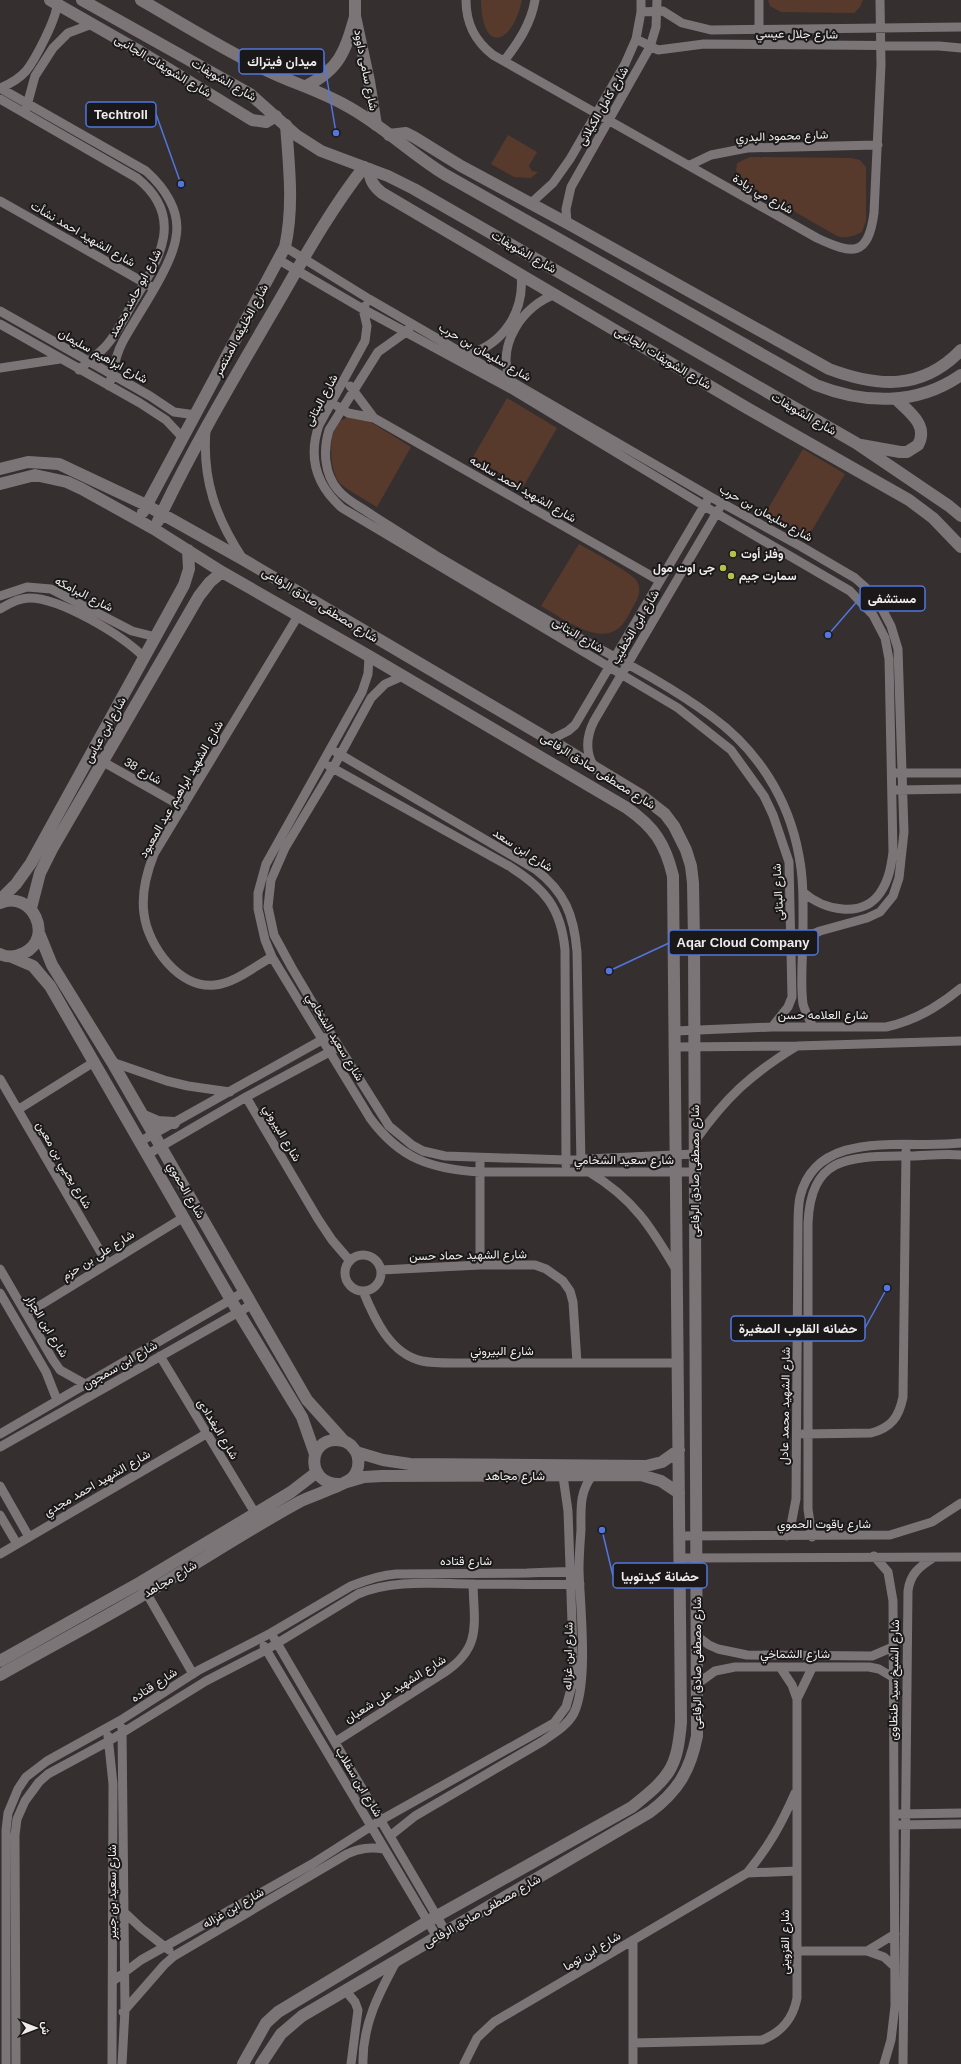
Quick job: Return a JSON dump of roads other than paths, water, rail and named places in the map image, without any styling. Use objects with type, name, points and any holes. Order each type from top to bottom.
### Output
[{"type":"street","name":"شارع الشويفات","points":[[82,0],[250,94],[296,135],[321,150],[388,176],[414,189],[856,443],[949,506],[961,516]]},
{"type":"street","points":[[141,0],[266,70],[306,86],[346,106],[376,125],[422,160],[444,174],[797,376],[834,392],[853,396],[896,400],[934,390],[961,375]]},
{"type":"street","name":"شارع سامى داوود","points":[[355,0],[355,16],[365,59],[376,125]]},
{"type":"street","name":"شارع مي زيادة","points":[[466,0],[467,16],[476,38],[484,48],[504,61],[817,238],[846,250],[856,249],[866,244],[871,233],[878,145],[881,47],[880,0]]},
{"type":"street","points":[[504,61],[519,42],[526,28],[535,0]]},
{"type":"street","name":"شارع كامل الكيلانى","points":[[530,204],[561,173],[625,64],[636,39],[641,12],[641,0]]},
{"type":"street","name":"شارع كامل الكيلانى","points":[[567,223],[566,209],[571,187],[650,47],[656,27],[657,0]]},
{"type":"street","points":[[759,0],[759,30]]},
{"type":"street","name":"شارع الشويفات الجانبى","points":[[54,2],[252,120],[266,122],[276,116]]},
{"type":"street","points":[[0,88],[9,85],[20,77],[29,66],[56,15],[54,2]]},
{"type":"street","name":"شارع جلال عيسي","points":[[641,12],[662,11],[682,23],[696,28],[711,30],[961,27]]},
{"type":"street","name":"شارع سامى داوود","points":[[306,86],[320,80],[341,59],[347,46],[355,16]]},
{"type":"street","points":[[26,109],[35,76],[52,48],[68,33],[92,24]]},
{"type":"street","name":"شارع جلال عيسي","points":[[636,39],[650,47],[665,50],[704,44],[881,47],[939,46],[961,48]]},
{"type":"street","name":"شارع ابو حامد محمد","points":[[0,88],[26,109],[137,178],[154,195],[162,210],[165,229],[164,240],[161,252],[145,283],[105,347],[79,370]]},
{"type":"street","name":"شارع ابو حامد محمد","points":[[0,99],[26,109],[146,171],[163,190],[172,203],[175,214],[176,237],[169,258],[154,288],[119,349],[109,386]]},
{"type":"street","name":"شارع الخليفه المنتصر","points":[[138,520],[196,415],[285,247],[289,230],[290,208],[286,125]]},
{"type":"street","points":[[389,135],[406,133],[414,137],[461,166],[567,223],[809,360],[844,375],[869,381],[902,382],[921,377],[938,369],[961,350]]},
{"type":"street","name":"شارع محمود البدري","points":[[690,165],[711,155],[747,148],[878,145]]},
{"type":"street","name":"شارع الشويفات الجانبى","points":[[367,168],[374,186],[382,193],[556,294],[740,404],[909,500],[939,523],[961,547]]},
{"type":"street","name":"شارع الخليفه المنتصر","points":[[154,529],[206,426],[302,258],[348,188],[367,168]]},
{"type":"street","name":"شارع الشهيد احمد نشأت","points":[[0,201],[154,288]]},
{"type":"street","name":"شارع سليمان بن حرب","points":[[285,247],[369,299],[510,380],[561,415],[704,506],[845,587],[854,594],[873,615],[885,638],[889,659],[893,852],[891,869],[879,894],[864,906],[839,909],[813,901],[803,892]]},
{"type":"street","name":"شارع سليمان بن حرب","points":[[279,260],[297,269],[363,309],[802,547],[855,578],[873,594],[891,626],[898,649],[904,832],[902,861],[893,896],[876,915],[820,931],[813,934],[803,946]]},
{"type":"street","points":[[466,355],[484,349],[499,338],[505,331],[519,304],[522,289],[521,274]]},
{"type":"street","points":[[510,380],[505,357],[512,336],[529,311],[541,300],[556,294]]},
{"type":"street","points":[[363,309],[369,299]]},
{"type":"street","name":"شارع البتانى","points":[[363,309],[367,326],[365,341],[319,425],[315,437],[314,464],[318,476],[328,494],[342,508],[628,664],[710,716],[734,734],[757,759],[775,789],[789,818],[800,856],[803,892],[803,1005],[813,1027]]},
{"type":"street","name":"شارع ابراهيم سليمان","points":[[0,311],[87,362],[112,374],[174,412],[196,415]]},
{"type":"street","name":"شارع ابراهيم سليمان","points":[[0,324],[79,370],[140,403],[166,420],[183,438]]},
{"type":"street","name":"شارع البتانى","points":[[412,324],[406,332],[378,352],[329,430],[325,443],[327,468],[332,480],[338,490],[348,500],[387,532],[678,708],[731,750],[764,796],[773,815],[789,862],[792,997],[788,1007],[772,1027]]},
{"type":"street","points":[[118,326],[128,332]]},
{"type":"street","points":[[0,368],[60,359]]},
{"type":"street","name":"شارع الشهيد احمد سلامه","points":[[344,381],[354,389],[374,418]]},
{"type":"street","points":[[856,443],[900,452],[913,450],[918,445],[922,433],[921,426],[896,400]]},
{"type":"street","name":"شارع الشهيد احمد سلامه","points":[[331,403],[348,413],[374,418],[660,581]]},
{"type":"street","points":[[206,426],[205,466],[209,486],[223,525],[244,560]]},
{"type":"street","name":"شارع مصطفى صادق الرفاعى","points":[[0,469],[28,462],[59,464],[146,505],[244,560],[550,740],[654,804],[674,826],[686,850],[691,866],[693,883],[695,1141],[697,1736],[687,1772],[669,1796],[650,1812],[442,1935],[345,1990],[288,2026],[268,2050],[260,2064]]},
{"type":"street","name":"شارع مصطفى صادق الرفاعى","points":[[0,484],[35,475],[67,482],[154,529],[222,572],[369,656],[627,808],[642,819],[660,840],[673,876],[681,1722],[677,1755],[672,1769],[661,1784],[632,1807],[432,1919],[278,2012],[266,2023],[243,2064]]},
{"type":"street","name":"شارع ابن الخطيب","points":[[550,740],[568,731],[575,725],[709,496]]},
{"type":"street","name":"شارع ابن الخطيب","points":[[594,767],[589,758],[587,739],[590,730],[722,504]]},
{"type":"street","name":"شارع ابن عباس","points":[[0,901],[25,872],[145,658],[188,577],[188,550]]},
{"type":"street","name":"شارع ابن عباس","points":[[31,908],[40,873],[103,762],[199,596],[210,582],[222,572]]},
{"type":"street","name":"شارع البرامكه","points":[[0,596],[27,587],[51,589],[132,632],[156,637]]},
{"type":"street","name":"شارع البرامكه","points":[[0,609],[27,598],[50,601],[76,613],[124,640],[145,658]]},
{"type":"street","name":"شارع الشهيد ابراهيم عبد المعبود","points":[[272,957],[228,982],[215,985],[200,985],[187,980],[173,969],[150,934],[144,914],[143,894],[147,871],[154,854],[298,616]]},
{"type":"street","name":"شارع سعيد الشخامي","points":[[369,656],[368,674],[362,692],[275,846],[261,878],[258,893],[259,917],[265,940],[272,957],[370,1118],[389,1141],[407,1154],[431,1166],[448,1169],[480,1172],[695,1172]]},
{"type":"street","name":"شارع سعيد الشخامي","points":[[403,676],[386,684],[371,698],[275,869],[269,892],[268,907],[270,922],[279,944],[331,1034],[379,1112],[397,1135],[412,1145],[434,1154],[480,1158],[566,1160],[695,1154]]},
{"type":"street","name":"شارع ابن سعد","points":[[330,749],[525,862],[547,879],[563,900],[575,925],[577,952],[581,1159],[584,1171]]},
{"type":"street","name":"شارع 38","points":[[91,755],[182,807]]},
{"type":"street","name":"شارع ابن سعد","points":[[322,762],[509,866],[540,888],[555,909],[562,929],[564,950],[566,1000],[566,1171]]},
{"type":"street","points":[[891,773],[961,773]]},
{"type":"street","points":[[891,790],[961,789]]},
{"type":"street","points":[[0,901],[14,900],[31,908]]},
{"type":"street","name":"شارع الحموي","points":[[31,908],[39,924],[39,933],[52,965],[144,1116],[251,1305],[307,1400],[344,1441]]},
{"type":"street","points":[[12,957],[20,955],[32,947],[39,933]]},
{"type":"street","name":"شارع الحموي","points":[[0,954],[12,957],[33,966],[41,973],[50,986],[141,1141],[238,1312],[302,1417],[315,1454]]},
{"type":"street","name":"شارع العلامه حسن","points":[[675,1031],[772,1027],[870,1028],[902,1024],[929,1011],[961,988]]},
{"type":"street","points":[[566,1000],[578,1000]]},
{"type":"street","points":[[141,1141],[331,1034]]},
{"type":"street","points":[[675,1047],[797,1046],[961,1041]]},
{"type":"street","points":[[695,1141],[718,1109],[746,1080],[797,1046]]},
{"type":"street","points":[[148,1154],[246,1097],[340,1047]]},
{"type":"street","points":[[19,1109],[94,1062]]},
{"type":"street","points":[[112,1062],[174,1083],[230,1092]]},
{"type":"street","name":"شارع يحيي بن معين","points":[[0,1079],[19,1109],[107,1263]]},
{"type":"street","name":"شارع البيروني","points":[[246,1097],[318,1219],[332,1240],[350,1261]]},
{"type":"street","points":[[144,1116],[158,1122],[174,1123]]},
{"type":"street","name":"شارع الشهيد محمد عادل","points":[[787,1536],[791,1525],[796,1499],[797,1300],[800,1198],[803,1188],[815,1168],[825,1159],[851,1148],[961,1143]]},
{"type":"street","points":[[797,1434],[871,1432],[882,1430],[897,1416],[901,1408],[903,1397],[906,1145]]},
{"type":"street","name":"شارع الشهيد محمد عادل","points":[[812,1537],[808,1509],[808,1300],[809,1213],[815,1186],[819,1179],[838,1164],[851,1159],[868,1156],[961,1155]]},
{"type":"street","points":[[480,1158],[480,1265]]},
{"type":"street","points":[[584,1171],[613,1188],[643,1217],[677,1272]]},
{"type":"street","name":"شارع على بن حزم","points":[[26,1314],[184,1217]]},
{"type":"street","points":[[361,1255],[370,1256],[377,1262],[381,1270],[380,1278],[375,1286],[363,1290],[354,1288],[346,1278],[346,1269],[350,1261],[361,1255]]},
{"type":"street","name":"شارع الشهيد حماد حسن","points":[[381,1270],[480,1265],[535,1265],[546,1269],[563,1281],[570,1291],[573,1302],[577,1363]]},
{"type":"street","name":"شارع ابن الجزار","points":[[0,1269],[60,1370],[85,1384]]},
{"type":"street","name":"شارع البيروني","points":[[363,1290],[383,1331],[394,1344],[409,1356],[421,1361],[678,1363]]},
{"type":"street","name":"شارع ابن سمجون","points":[[0,1434],[244,1292]]},
{"type":"street","name":"شارع ابن الجزار","points":[[0,1293],[46,1372],[57,1400]]},
{"type":"street","points":[[797,1300],[808,1300]]},
{"type":"street","name":"شارع ابن سمجون","points":[[0,1447],[251,1305]]},
{"type":"street","name":"شارع البغدادى","points":[[160,1356],[206,1434],[256,1513]]},
{"type":"street","name":"شارع الشهيد احمد مجدي","points":[[0,1554],[206,1434]]},
{"type":"street","points":[[335,1440],[344,1441],[356,1452],[359,1460],[358,1469],[353,1477],[343,1483],[326,1482],[314,1466],[315,1454],[320,1447],[327,1442],[335,1440]]},
{"type":"street","name":"شارع مجاهد","points":[[0,1661],[144,1588],[302,1501],[343,1483],[364,1477],[556,1472],[646,1466],[662,1462],[679,1450]]},
{"type":"street","name":"شارع مجاهد","points":[[356,1452],[383,1460],[410,1464],[556,1472],[593,1476],[647,1476],[661,1481],[679,1493]]},
{"type":"street","name":"شارع مجاهد","points":[[0,1675],[144,1588],[256,1513],[295,1489],[317,1472]]},
{"type":"street","name":"شارع ابن غزاله","points":[[113,1981],[137,1962],[312,1864],[381,1820],[554,1723],[562,1714],[569,1700],[574,1678],[568,1511],[556,1472]]},
{"type":"street","name":"شارع ابن غزاله","points":[[390,1836],[415,1816],[543,1741],[560,1729],[573,1713],[580,1694],[582,1643],[579,1570],[582,1496],[587,1483],[593,1476]]},
{"type":"street","points":[[0,1486],[29,1537]]},
{"type":"street","name":"شارع ياقوت الحموي","points":[[680,1536],[812,1537],[890,1535],[932,1522],[961,1503]]},
{"type":"street","points":[[0,1515],[17,1544]]},
{"type":"street","points":[[680,1558],[874,1556],[961,1558]]},
{"type":"street","name":"شارع الشيخ سيد طنطاوى","points":[[874,1556],[884,1566],[890,1578],[893,1601],[892,1647],[894,1678],[895,1967],[903,2064]]},
{"type":"street","name":"شارع الشيخ سيد طنطاوى","points":[[884,2064],[899,2007],[905,1824],[908,1591],[909,1583],[915,1572],[933,1558]]},
{"type":"street","name":"شارع قتاده","points":[[6,2064],[6,1830],[8,1813],[18,1789],[26,1777],[47,1761],[106,1729],[193,1674],[272,1633],[350,1586],[379,1576],[396,1574],[579,1570]]},
{"type":"street","name":"شارع قتاده","points":[[16,2064],[15,1835],[18,1819],[25,1801],[39,1782],[61,1766],[109,1741],[194,1688],[266,1650],[358,1594],[381,1586],[434,1583],[580,1584]]},
{"type":"street","name":"شارع الشهيد على شعبان","points":[[335,1742],[445,1672],[455,1665],[468,1652],[473,1634],[473,1584]]},
{"type":"street","points":[[144,1588],[193,1674],[194,1688]]},
{"type":"street","name":"شارع ابن سقلاب","points":[[272,1633],[390,1836],[432,1919]]},
{"type":"street","name":"شارع الشماخي","points":[[697,1636],[708,1645],[718,1649],[747,1655],[862,1657],[872,1656],[892,1647]]},
{"type":"street","name":"شارع ابن سقلاب","points":[[260,1639],[384,1849],[442,1935]]},
{"type":"street","points":[[862,1657],[862,1667]]},
{"type":"street","name":"شارع الشماخي","points":[[697,1684],[715,1671],[746,1666],[862,1667],[879,1669],[894,1678]]},
{"type":"street","name":"شارع القزوينى","points":[[797,1699],[813,1666]]},
{"type":"street","name":"شارع القزوينى","points":[[632,2043],[752,2042],[771,2037],[786,2025],[795,2007],[797,1998],[797,1699],[792,1685],[780,1667]]},
{"type":"street","points":[[193,1674],[206,1681]]},
{"type":"street","name":"شارع سعيد بن جبير","points":[[121,1720],[123,1732],[125,2010],[122,2064]]},
{"type":"street","name":"شارع سعيد بن جبير","points":[[106,1729],[109,1741],[112,1776],[112,2064]]},
{"type":"street","points":[[320,1741],[335,1742],[329,1755]]},
{"type":"street","name":"شارع ابن توما","points":[[464,2064],[477,2038],[494,2022],[747,1873],[770,1843],[780,1827],[797,1788]]},
{"type":"street","points":[[894,1814],[961,1813]]},
{"type":"street","points":[[894,1825],[961,1824]]},
{"type":"street","name":"شارع ابن غزاله","points":[[113,2022],[164,1965],[174,1956],[347,1854],[359,1849],[370,1847],[384,1849]]},
{"type":"street","name":"شارع ابن توما","points":[[747,1873],[797,1871]]},
{"type":"street","points":[[124,1912],[141,1928],[166,1947],[174,1956]]},
{"type":"street","points":[[867,1951],[895,1934]]},
{"type":"street","points":[[633,1940],[633,2064]]},
{"type":"street","points":[[797,1951],[867,1951],[884,1957],[895,1967]]},
{"type":"street","points":[[345,1990],[355,2002],[358,2010],[351,2061],[363,2061],[370,2016],[380,1991],[397,1960]]},
{"type":"place","name":"ميدان فيتراك","points":[[336,133]]},
{"type":"place","name":"Techtroll","points":[[181,184]]},
{"type":"place","name":"وفلز أوت","points":[[733,554]]},
{"type":"place","name":"جى اوت مول","points":[[723,568]]},
{"type":"place","name":"سمارت جيم","points":[[731,576]]},
{"type":"place","name":"مستشفى","points":[[828,635]]},
{"type":"place","name":"Aqar Cloud Company","points":[[609,971]]},
{"type":"place","name":"حضانه القلوب الصغيرة","points":[[887,1288]]},
{"type":"place","name":"حضانة كيدتوبيا","points":[[602,1530]]}]
